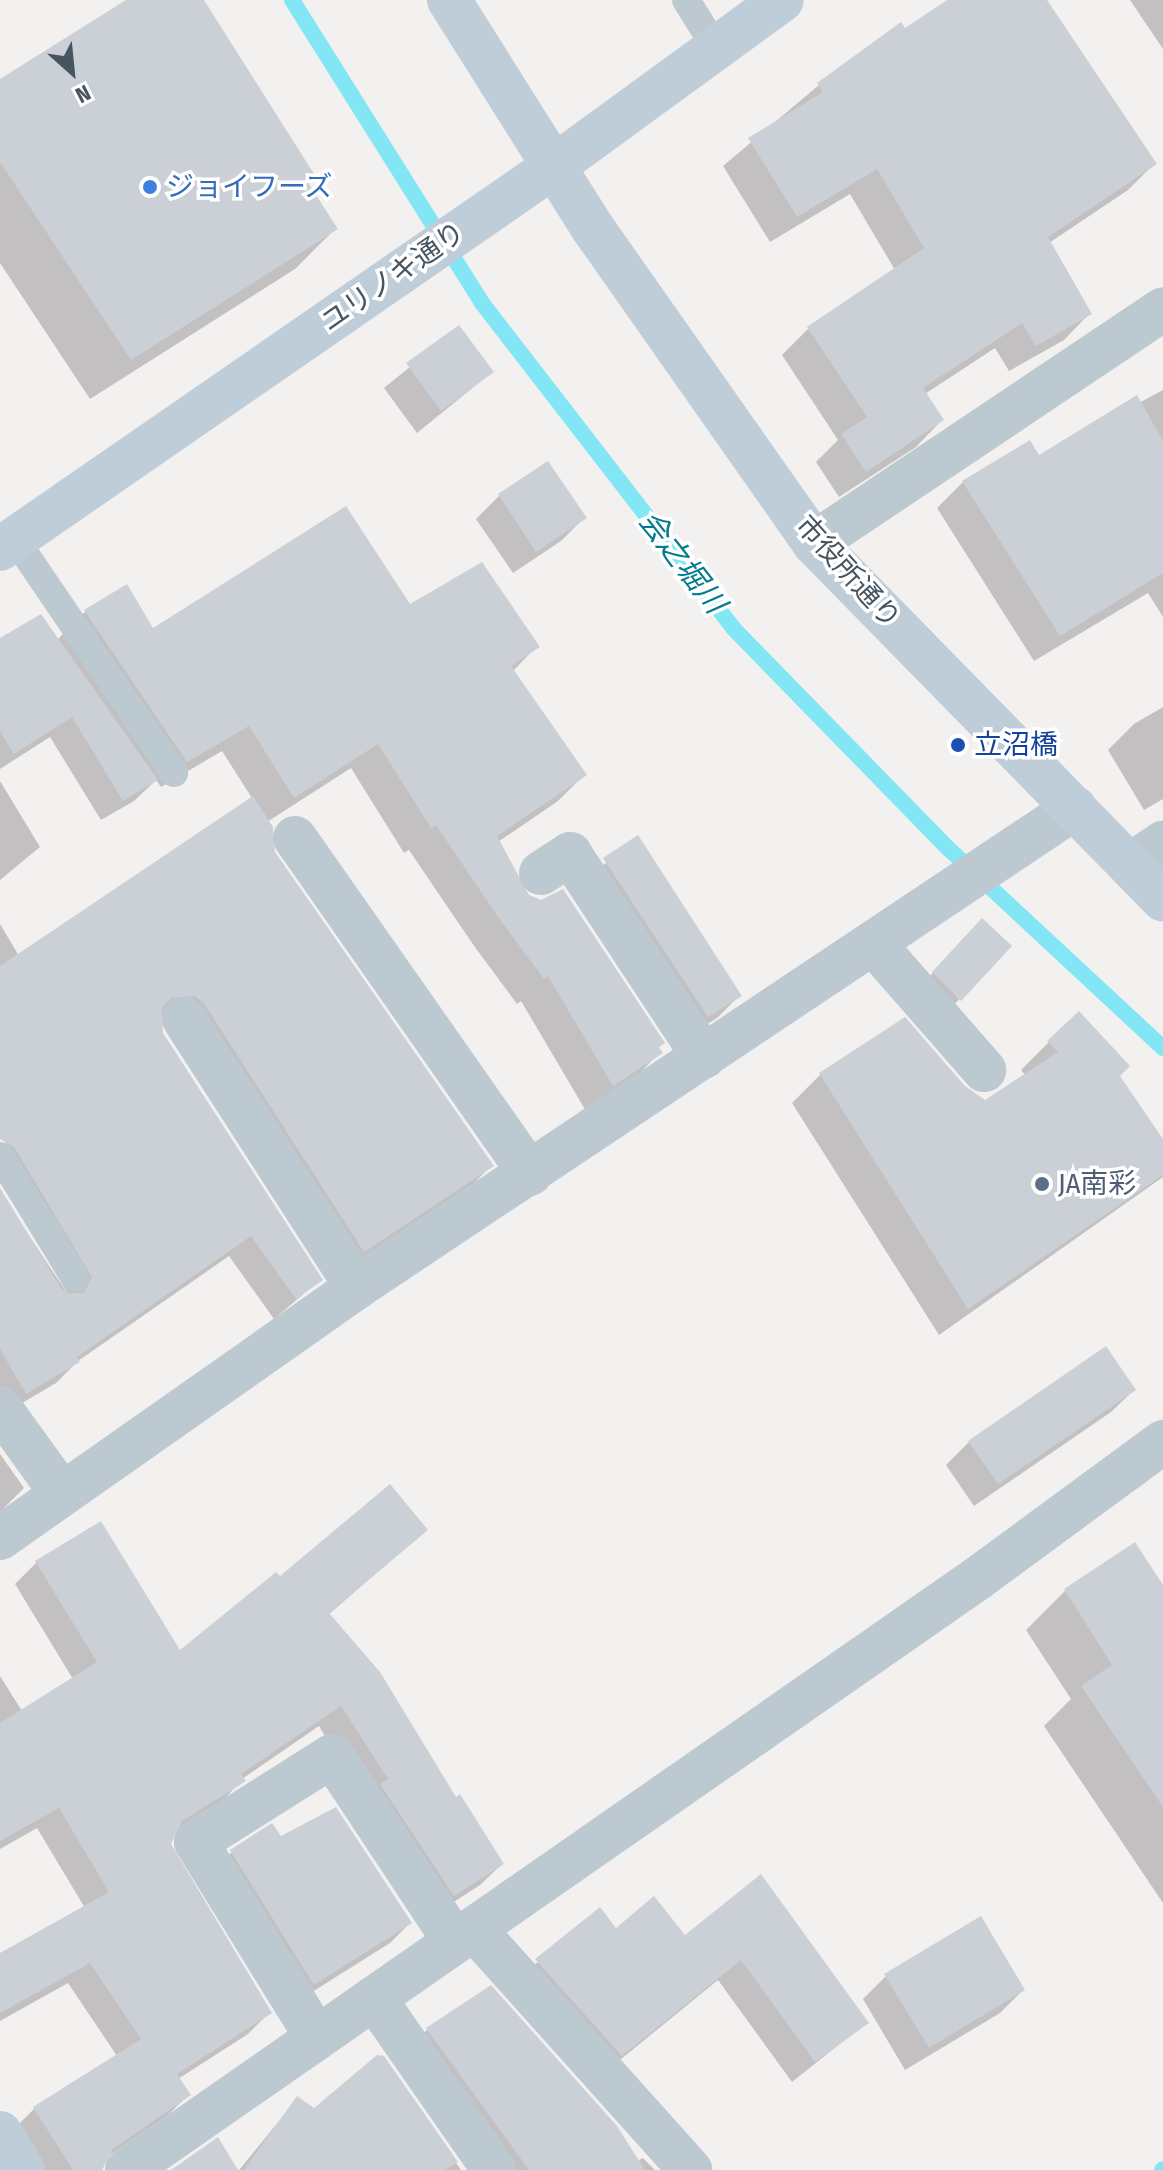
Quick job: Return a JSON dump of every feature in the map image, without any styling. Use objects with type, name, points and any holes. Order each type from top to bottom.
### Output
[{"type":"street","name":"市役所通り","points":[[449,0],[553,167],[814,543],[1059,819],[1146,854],[1163,899]]},
{"type":"street","name":"ユリノキ通り","points":[[7,544],[553,167],[782,0]]},
{"type":"street","points":[[814,543],[1163,309]]},
{"type":"street","points":[[0,1538],[357,1287],[1059,819]]},
{"type":"street","points":[[295,838],[530,1174]]},
{"type":"street","points":[[541,873],[570,854],[704,1057]]},
{"type":"street","points":[[873,943],[984,1070]]},
{"type":"street","points":[[184,1019],[357,1287]]},
{"type":"street","points":[[0,1408],[62,1494]]},
{"type":"street","points":[[127,2170],[465,1935],[1069,1494],[1163,1442]]},
{"type":"street","points":[[317,2038],[196,1842],[332,1756],[465,1935],[690,2170]]},
{"type":"street","points":[[374,1998],[494,2170]]},
{"type":"street","points":[[0,2133],[23,2170]]},
{"type":"lane","points":[[686,0],[716,48]]},
{"type":"lane","points":[[7,544],[174,773]]},
{"type":"lane","points":[[0,1156],[75,1278]]},
{"type":"building","points":[[126,0],[204,0],[316,177],[307,181],[338,229],[131,360],[0,162],[0,79]]},
{"type":"building","points":[[947,0],[1047,0],[1157,164],[1048,237],[1092,314],[1036,346],[1022,323],[923,388],[944,420],[866,472],[841,434],[867,417],[807,327],[924,248],[877,169],[797,217],[748,138],[823,92],[817,83],[901,22],[905,28]]},
{"type":"building","points":[[459,325],[494,372],[441,411],[406,363]]},
{"type":"building","points":[[1137,395],[1163,441],[1163,573],[1060,636],[962,481],[1030,440],[1039,455]]},
{"type":"building","points":[[548,461],[587,518],[536,552],[498,494]]},
{"type":"building","points":[[346,506],[410,604],[482,562],[540,647],[511,666],[587,775],[497,836],[529,895],[541,900],[563,889],[665,1043],[659,1047],[663,1053],[613,1086],[548,976],[544,979],[498,917],[436,825],[431,828],[378,744],[294,798],[249,726],[187,762],[84,610],[127,584],[153,628]]},
{"type":"building","points":[[41,614],[158,780],[123,801],[72,717],[14,754],[0,731],[0,638]]},
{"type":"building","points":[[253,796],[273,827],[275,852],[494,1166],[364,1252],[205,1005],[195,996],[171,998],[162,1008],[163,1033],[323,1280],[296,1299],[251,1236],[77,1357],[80,1362],[26,1394],[0,1349],[0,1188],[61,1288],[68,1293],[83,1293],[92,1277],[14,1147],[0,1139],[0,966]]},
{"type":"building","points":[[638,835],[742,996],[708,1017],[603,858]]},
{"type":"building","points":[[982,918],[1012,946],[961,1001],[932,972]]},
{"type":"building","points":[[1079,1011],[1130,1066],[1120,1076],[1163,1139],[1163,1175],[968,1309],[819,1073],[905,1017],[965,1086],[985,1100],[1058,1052],[1047,1041]]},
{"type":"building","points":[[1106,1346],[1136,1390],[998,1484],[968,1441]]},
{"type":"building","points":[[390,1484],[428,1530],[329,1613],[380,1672],[456,1797],[460,1794],[504,1864],[454,1896],[380,1784],[388,1779],[341,1706],[241,1774],[246,1781],[182,1821],[171,1844],[272,2013],[177,2074],[191,2095],[113,2149],[102,2170],[73,2170],[33,2107],[141,2039],[90,1963],[0,2013],[0,1953],[109,1892],[59,1808],[0,1841],[0,1723],[97,1662],[35,1561],[101,1521],[180,1650],[276,1572],[280,1576]]},
{"type":"building","points":[[1135,1542],[1163,1585],[1163,1807],[1081,1686],[1112,1665],[1064,1589]]},
{"type":"building","points":[[336,1807],[412,1923],[314,1985],[230,1850],[272,1823],[281,1836]]},
{"type":"building","points":[[761,1874],[869,2023],[815,2062],[741,1960],[622,2056],[535,1959],[600,1907],[616,1928],[654,1896],[685,1935]]},
{"type":"building","points":[[981,1916],[1025,1990],[929,2048],[884,1974]]},
{"type":"building","points":[[491,1985],[617,2126],[645,2170],[529,2170],[426,2028]]},
{"type":"building","points":[[377,2055],[384,2056],[458,2162],[445,2170],[244,2170],[297,2096],[314,2108]]},
{"type":"building","points":[[218,2137],[238,2170],[171,2170]]},
{"type":"waterway","name":"会之堀川","points":[[292,0],[482,303],[733,628],[950,850],[1163,1048]]},
{"type":"place","name":"ジョイフーズ","points":[[150,187]]},
{"type":"place","name":"立沼橋","points":[[958,745]]},
{"type":"place","name":"JA南彩","points":[[1042,1184]]}]
